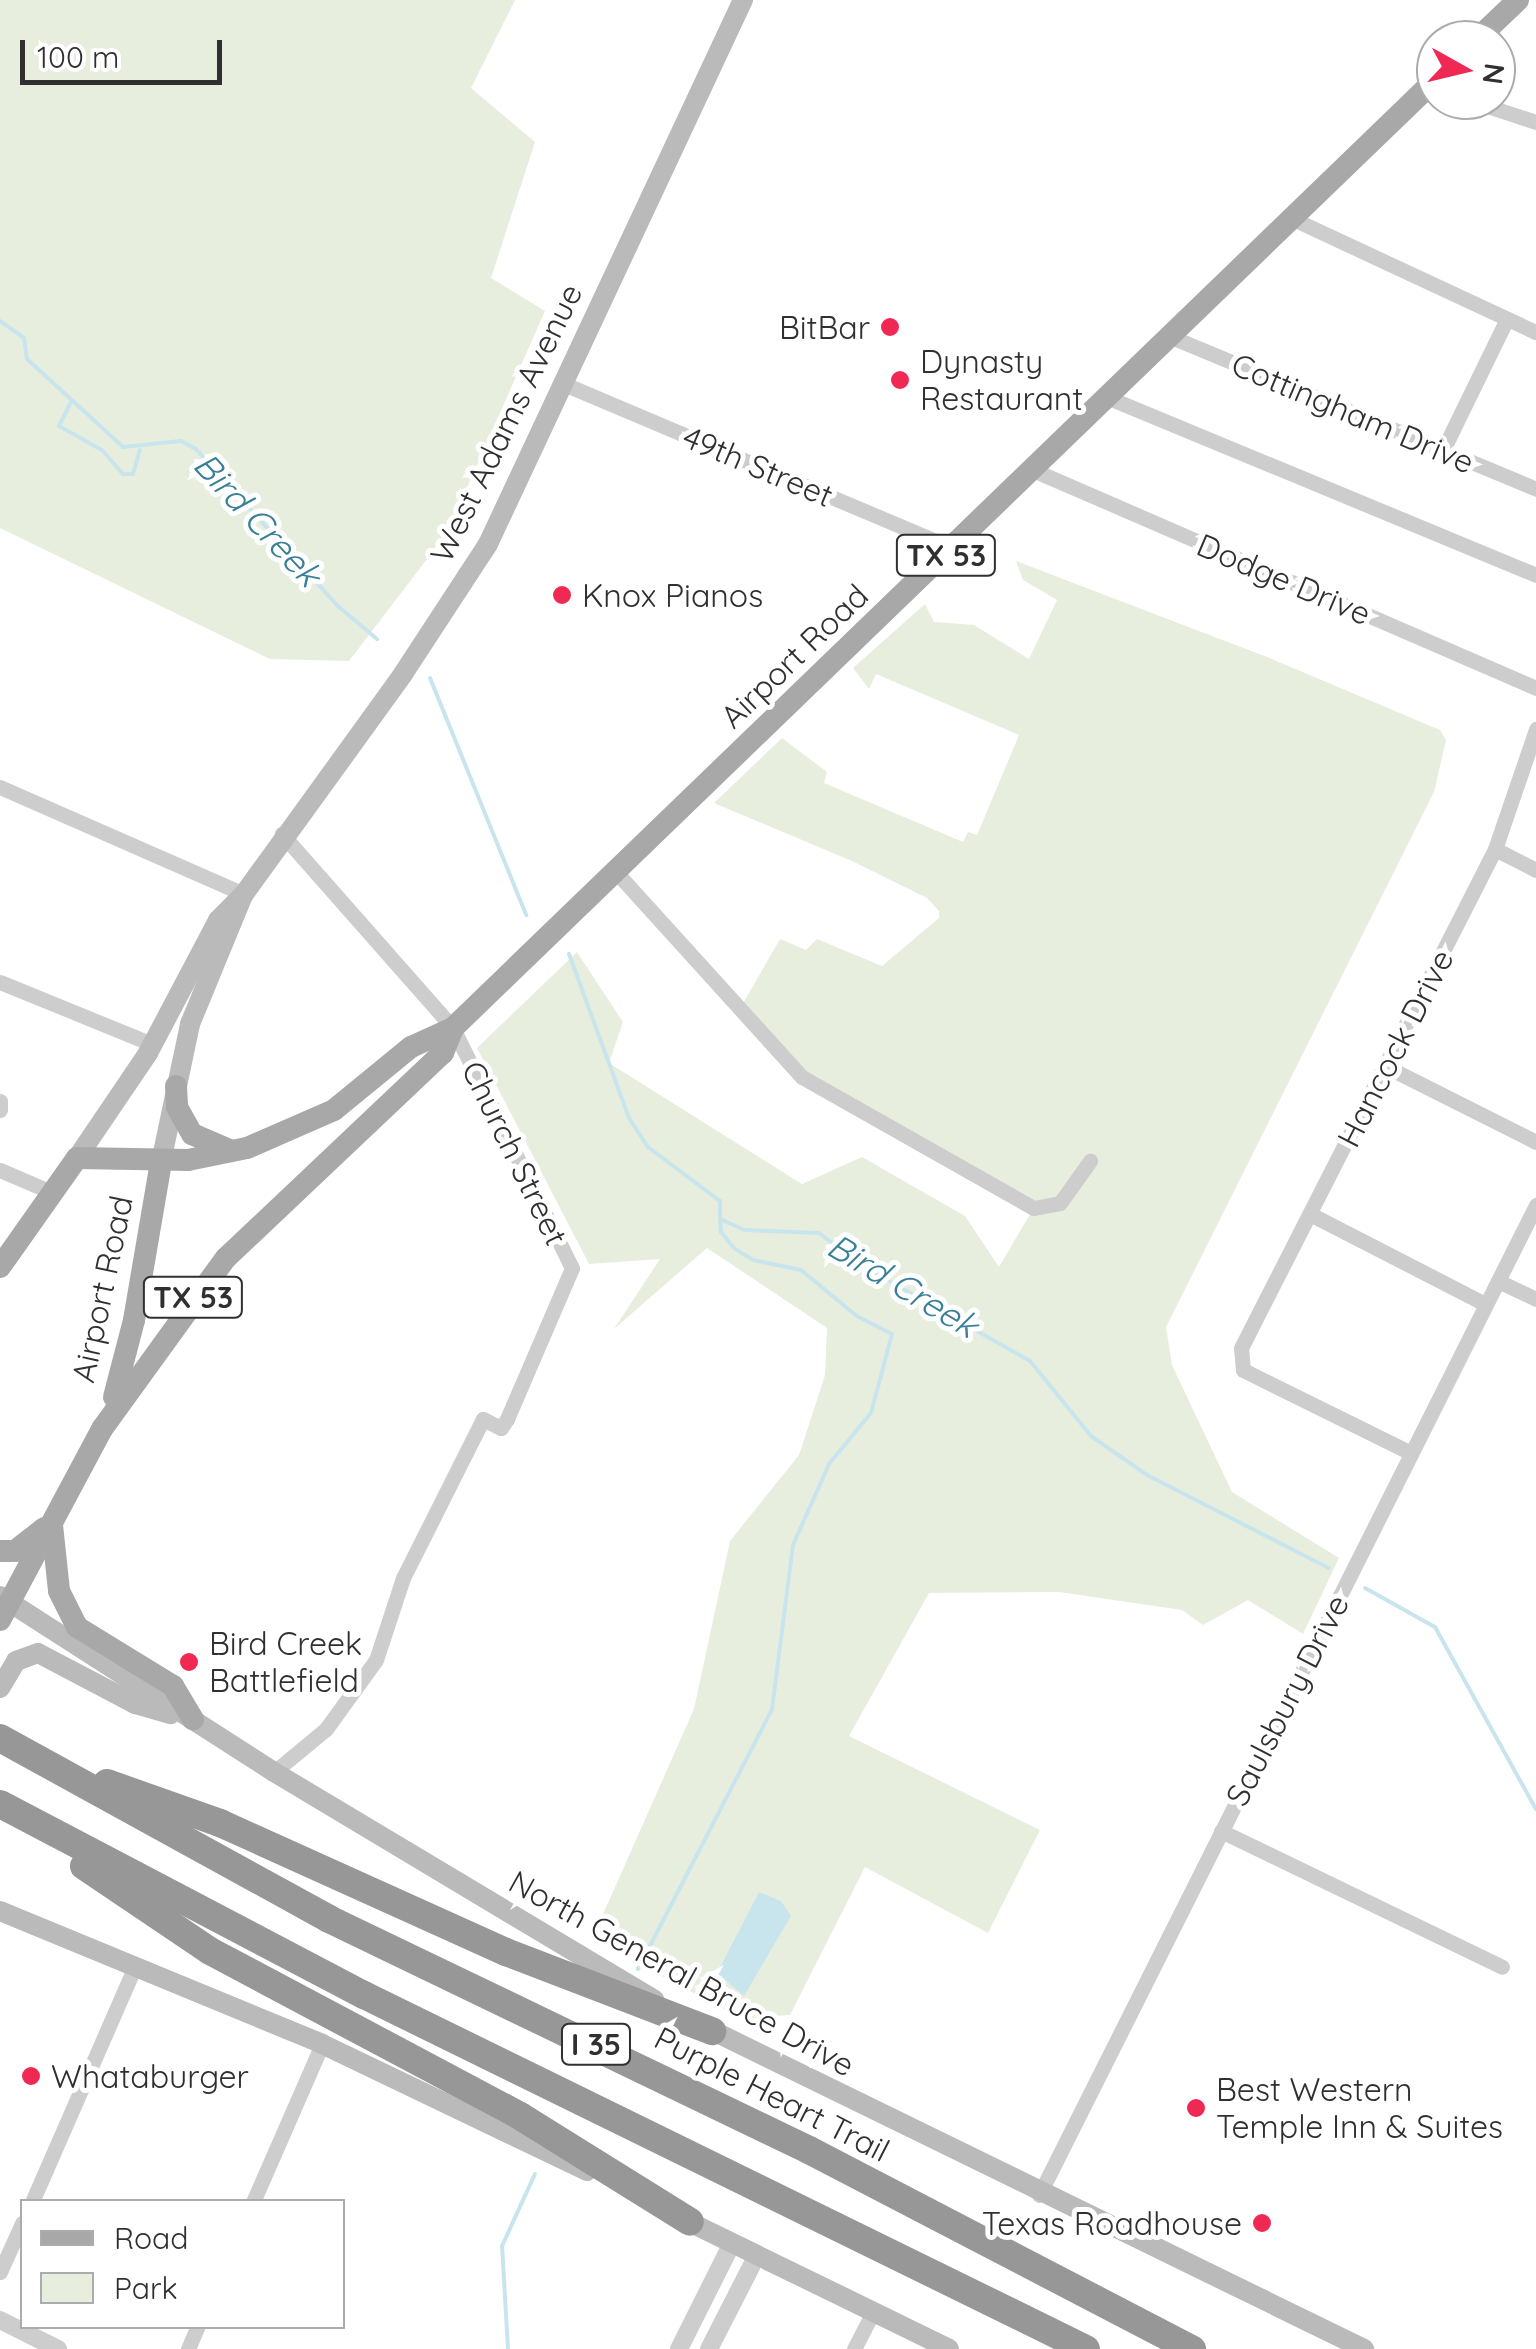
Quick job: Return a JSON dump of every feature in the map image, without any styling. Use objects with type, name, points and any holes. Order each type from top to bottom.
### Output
[{"type":"highway","name":"Purple Heart Trail","points":[[0,1738],[329,1919],[774,2132],[1192,2349]]},
{"type":"highway","points":[[28,1756],[220,1822],[506,1952],[712,2031]]},
{"type":"highway","points":[[0,1807],[210,1951],[520,2116],[690,2222]]},
{"type":"highway","name":"I 35","points":[[0,1807],[364,1995],[1086,2349]]},
{"type":"main road","name":"West Adams Avenue","points":[[0,1266],[152,1044],[202,944],[244,894],[282,834],[418,654],[488,544],[742,0]]},
{"type":"main road","points":[[1497,20],[1518,0]]},
{"type":"main road","name":"Airport Road","points":[[77,1158],[161,1162],[235,1151],[334,1110],[411,1047],[454,1028],[1109,398],[1290,218],[1416,101]]},
{"type":"main road","name":"West Adams Avenue","points":[[161,1162],[190,1024],[244,894]]},
{"type":"main road","name":"Airport Road","points":[[3,1606],[102,1428],[216,1270],[443,1052],[454,1028]]},
{"type":"main road","points":[[176,1086],[177,1107],[192,1134],[235,1151]]},
{"type":"main road","name":"Airport Road","points":[[102,1428],[134,1320],[161,1162]]},
{"type":"main road","points":[[0,1551],[15,1551],[52,1522]]},
{"type":"main road","points":[[52,1522],[59,1591],[77,1627],[172,1686],[192,1719]]},
{"type":"main road","name":"North General Bruce Drive","points":[[3,1606],[274,1772],[712,2031],[1039,2195],[1364,2349]]},
{"type":"main road","points":[[0,1688],[16,1661],[38,1653],[136,1704],[192,1719]]},
{"type":"main road","points":[[0,1911],[322,2044],[949,2349]]},
{"type":"street","points":[[1290,218],[1536,332]]},
{"type":"street","points":[[1443,450],[1507,319]]},
{"type":"street","name":"Cottingham Drive","points":[[1170,336],[1536,489]]},
{"type":"street","name":"49th Street","points":[[564,384],[953,548]]},
{"type":"street","points":[[1109,398],[1536,575]]},
{"type":"street","name":"Dodge Drive","points":[[1033,470],[1536,688]]},
{"type":"street","name":"Hancock Drive","points":[[1411,1453],[1243,1370],[1239,1360],[1495,849],[1536,729]]},
{"type":"street","points":[[0,787],[244,894]]},
{"type":"street","points":[[282,834],[454,1028]]},
{"type":"street","points":[[1495,849],[1536,870]]},
{"type":"street","points":[[616,872],[802,1076],[1034,1208],[1060,1203],[1090,1161]]},
{"type":"street","points":[[0,982],[152,1044]]},
{"type":"street","name":"Church Street","points":[[274,1772],[326,1729],[376,1660],[403,1578],[483,1419],[501,1428],[507,1419],[572,1268],[454,1028]]},
{"type":"street","points":[[1385,1066],[1536,1142]]},
{"type":"street","points":[[0,1101],[0,1110]]},
{"type":"street","points":[[0,1170],[51,1192]]},
{"type":"street","name":"Saulsbury Drive","points":[[1039,2195],[1536,1205]]},
{"type":"street","points":[[1310,1214],[1485,1304]]},
{"type":"street","points":[[1498,1281],[1536,1299]]},
{"type":"street","points":[[1221,1830],[1502,1967]]},
{"type":"street","points":[[33,2199],[136,1966]]},
{"type":"street","points":[[254,2199],[322,2044]]},
{"type":"street","points":[[0,2272],[20,2227]]},
{"type":"street","points":[[679,2349],[732,2243]]},
{"type":"street","points":[[709,2349],[757,2255]]},
{"type":"street","points":[[854,2349],[873,2312]]},
{"type":"street","points":[[0,2320],[58,2349]]},
{"type":"green space","points":[[0,0],[515,0],[471,88],[535,142],[491,278],[545,311],[447,533],[349,661],[270,659],[0,528]]},
{"type":"green space","points":[[1016,561],[1267,657],[1440,730],[1446,740],[1434,792],[1166,1327],[1172,1365],[1232,1492],[1339,1558],[1303,1634],[1248,1600],[1203,1625],[1182,1610],[1059,1592],[929,1593],[849,1736],[1040,1830],[988,1933],[865,1867],[790,2015],[776,2016],[765,2031],[592,1939],[694,1709],[730,1541],[799,1455],[825,1375],[827,1328],[707,1248],[614,1329],[660,1259],[589,1264],[477,1048],[577,952],[623,1022],[609,1063],[802,1184],[862,1157],[965,1216],[999,1267],[1033,1209],[802,1077],[742,1005],[780,939],[806,950],[817,939],[882,966],[939,918],[939,911],[927,898],[852,861],[714,803],[782,738],[827,772],[824,783],[963,842],[968,832],[977,835],[1019,735],[876,674],[869,689],[853,668],[925,604],[934,622],[974,625],[1029,659],[1057,600],[1023,580]]},
{"type":"water","points":[[759,1892],[781,1901],[791,1916],[744,1996],[717,1973]]},
{"type":"waterway","name":"Bird Creek","points":[[0,321],[24,338],[27,359],[123,447],[181,441],[196,449],[339,607],[377,639]]},
{"type":"waterway","points":[[71,402],[59,426],[102,450],[123,474],[133,474],[140,450]]},
{"type":"waterway","name":"Bird Creek","points":[[430,678],[526,915]]},
{"type":"waterway","name":"Bird Creek","points":[[569,954],[629,1118],[648,1147],[720,1201],[720,1219],[745,1230],[819,1233],[861,1265],[1030,1361],[1091,1436],[1147,1475],[1329,1568]]},
{"type":"waterway","points":[[638,1969],[772,1709],[793,1545],[829,1464],[871,1413],[892,1334],[858,1317],[801,1270],[753,1260],[734,1248],[721,1232],[720,1219]]},
{"type":"waterway","name":"Bird Creek","points":[[1365,1588],[1435,1627],[1536,1809]]},
{"type":"waterway","points":[[508,2349],[502,2246],[535,2174]]},
{"type":"place","name":"BitBar","points":[[890,327]]},
{"type":"place","name":"Dynasty Restaurant","points":[[900,380]]},
{"type":"place","name":"Knox Pianos","points":[[562,595]]},
{"type":"place","name":"Bird Creek Battlefield","points":[[189,1662]]},
{"type":"place","name":"Whataburger","points":[[31,2076]]},
{"type":"place","name":"Best Western Temple Inn & Suites","points":[[1196,2108]]},
{"type":"place","name":"Texas Roadhouse","points":[[1262,2223]]}]
